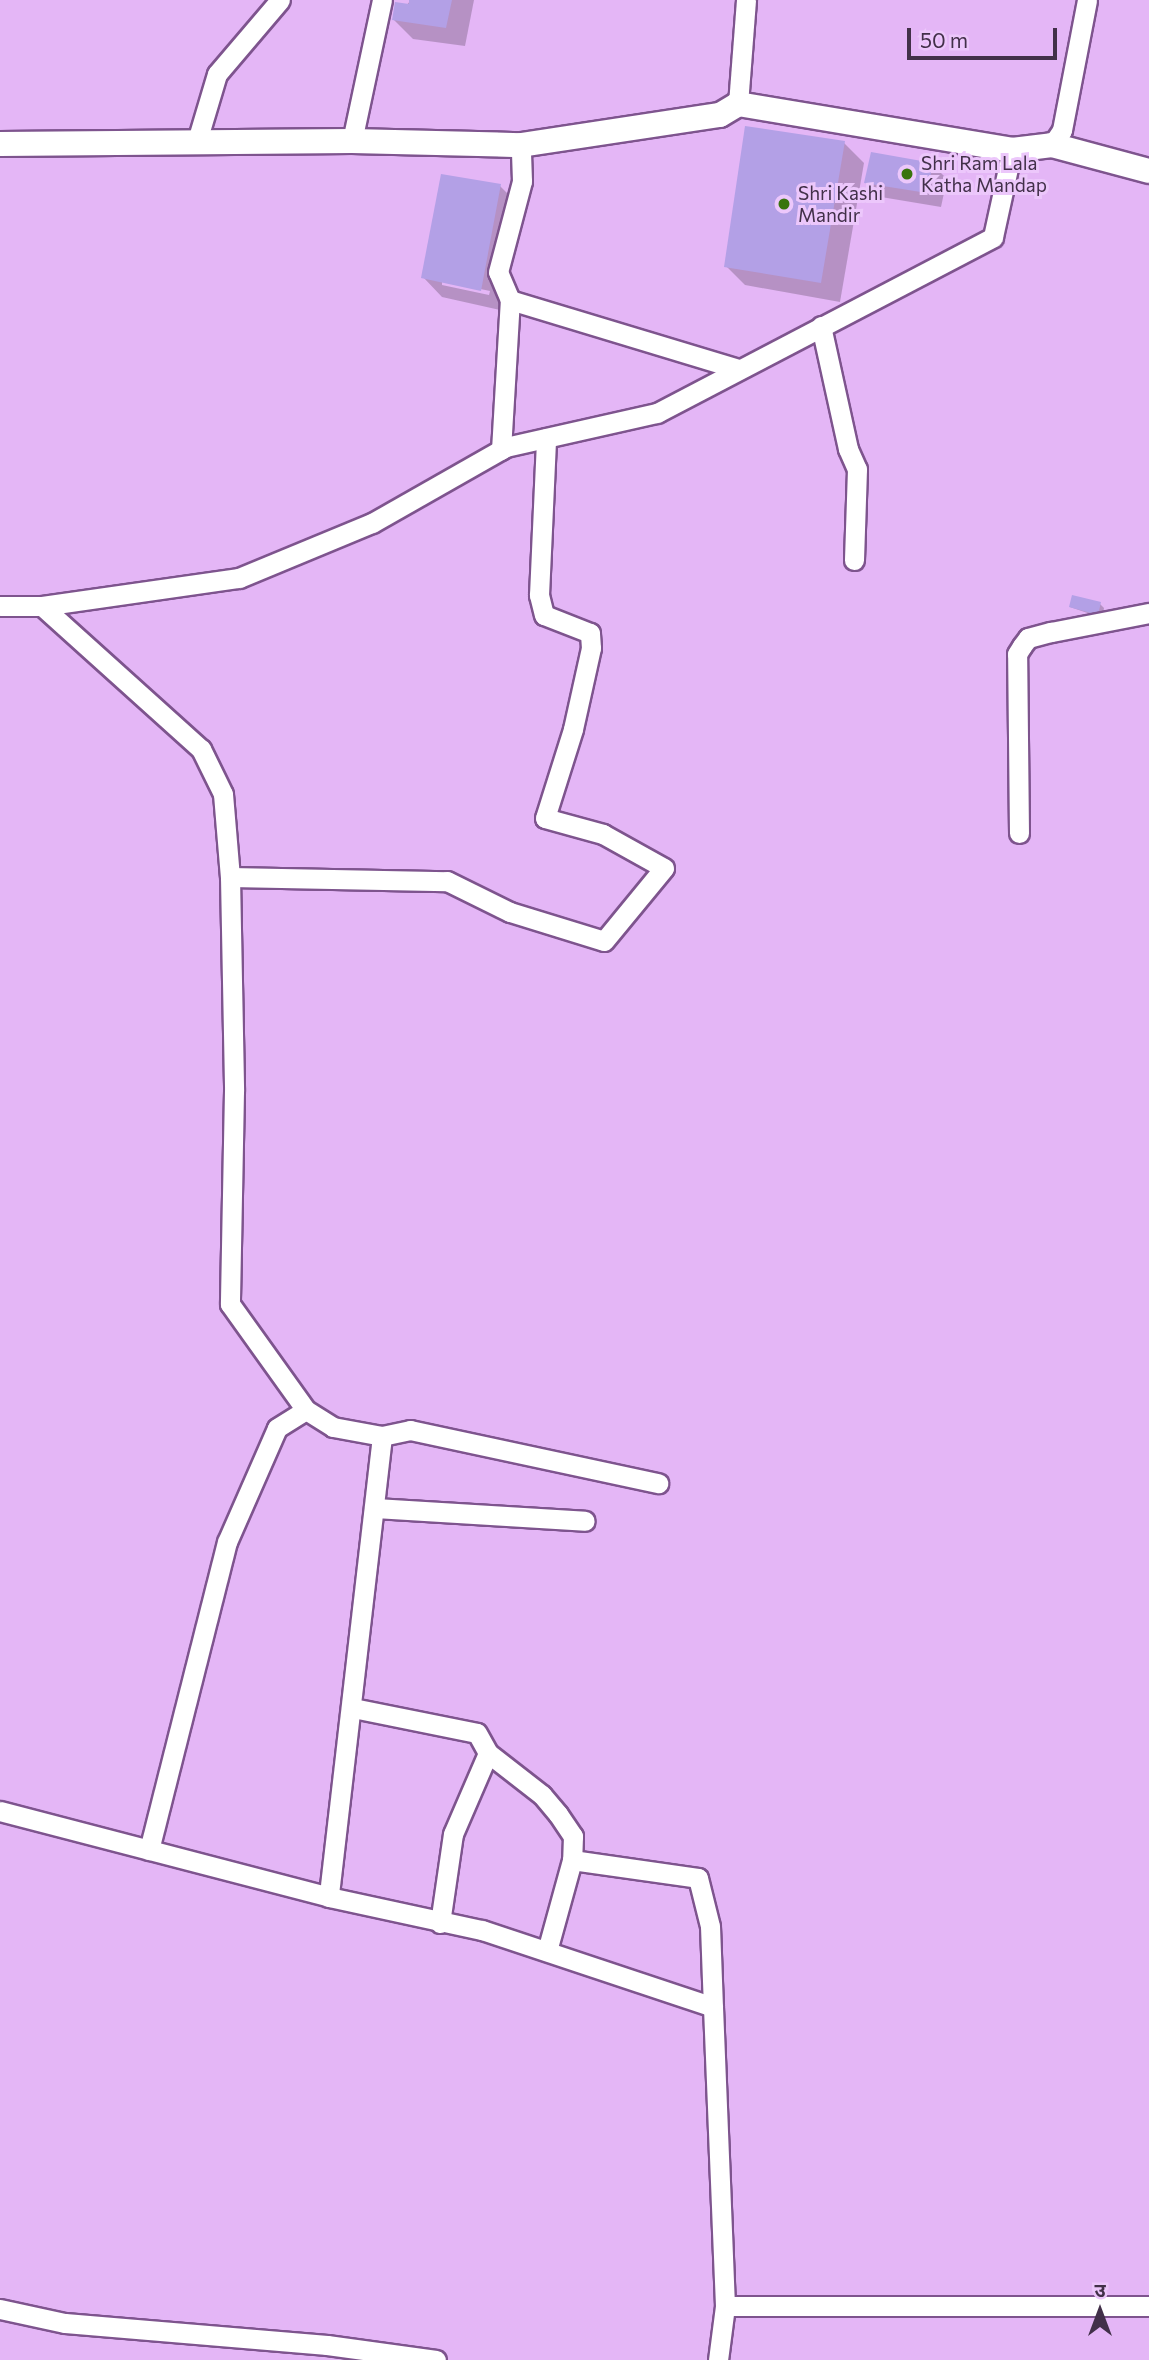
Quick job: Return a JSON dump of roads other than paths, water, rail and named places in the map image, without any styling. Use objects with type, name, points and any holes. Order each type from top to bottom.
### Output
[{"type":"main road","points":[[0,144],[352,141],[521,145],[674,124],[720,115],[738,104],[1012,150],[1052,145],[1149,171]]},
{"type":"street","points":[[197,141],[217,74],[280,0]]},
{"type":"street","points":[[352,141],[382,0]]},
{"type":"street","points":[[738,104],[746,0]]},
{"type":"street","points":[[1052,145],[1062,130],[1087,0]]},
{"type":"street","points":[[501,450],[510,300],[498,272],[522,181],[521,145]]},
{"type":"street","points":[[0,606],[42,606],[239,578],[372,523],[501,450],[657,413],[993,237],[1012,150]]},
{"type":"street","points":[[510,300],[739,369]]},
{"type":"street","points":[[821,326],[848,449],[857,469],[854,560]]},
{"type":"street","points":[[230,877],[447,881],[510,912],[604,941],[664,868],[603,834],[545,818],[573,729],[591,648],[590,634],[544,615],[539,595],[546,438]]},
{"type":"street","points":[[42,606],[201,749],[223,794],[230,877],[234,1091],[230,1304],[306,1410],[333,1426],[382,1436],[410,1430],[658,1483]]},
{"type":"street","points":[[1019,833],[1017,654],[1028,639],[1149,613]]},
{"type":"street","points":[[149,1850],[227,1542],[277,1428],[306,1410]]},
{"type":"street","points":[[329,1897],[353,1709],[382,1436]]},
{"type":"street","points":[[375,1508],[584,1521]]},
{"type":"street","points":[[353,1709],[477,1733],[488,1753],[542,1795],[558,1814],[573,1836],[572,1860],[547,1951]]},
{"type":"street","points":[[440,1923],[453,1834],[488,1753]]},
{"type":"street","points":[[0,1811],[329,1897],[482,1930],[713,2007]]},
{"type":"street","points":[[572,1860],[698,1878],[710,1926],[725,2306],[718,2360]]},
{"type":"street","points":[[725,2306],[1149,2306]]},
{"type":"street","points":[[0,2309],[65,2323],[327,2345],[436,2360]]},
{"type":"place","name":"Shri Ram Lala Katha Mandap","points":[[907,174]]},
{"type":"place","name":"Shri Kashi Mandir","points":[[784,204]]}]
